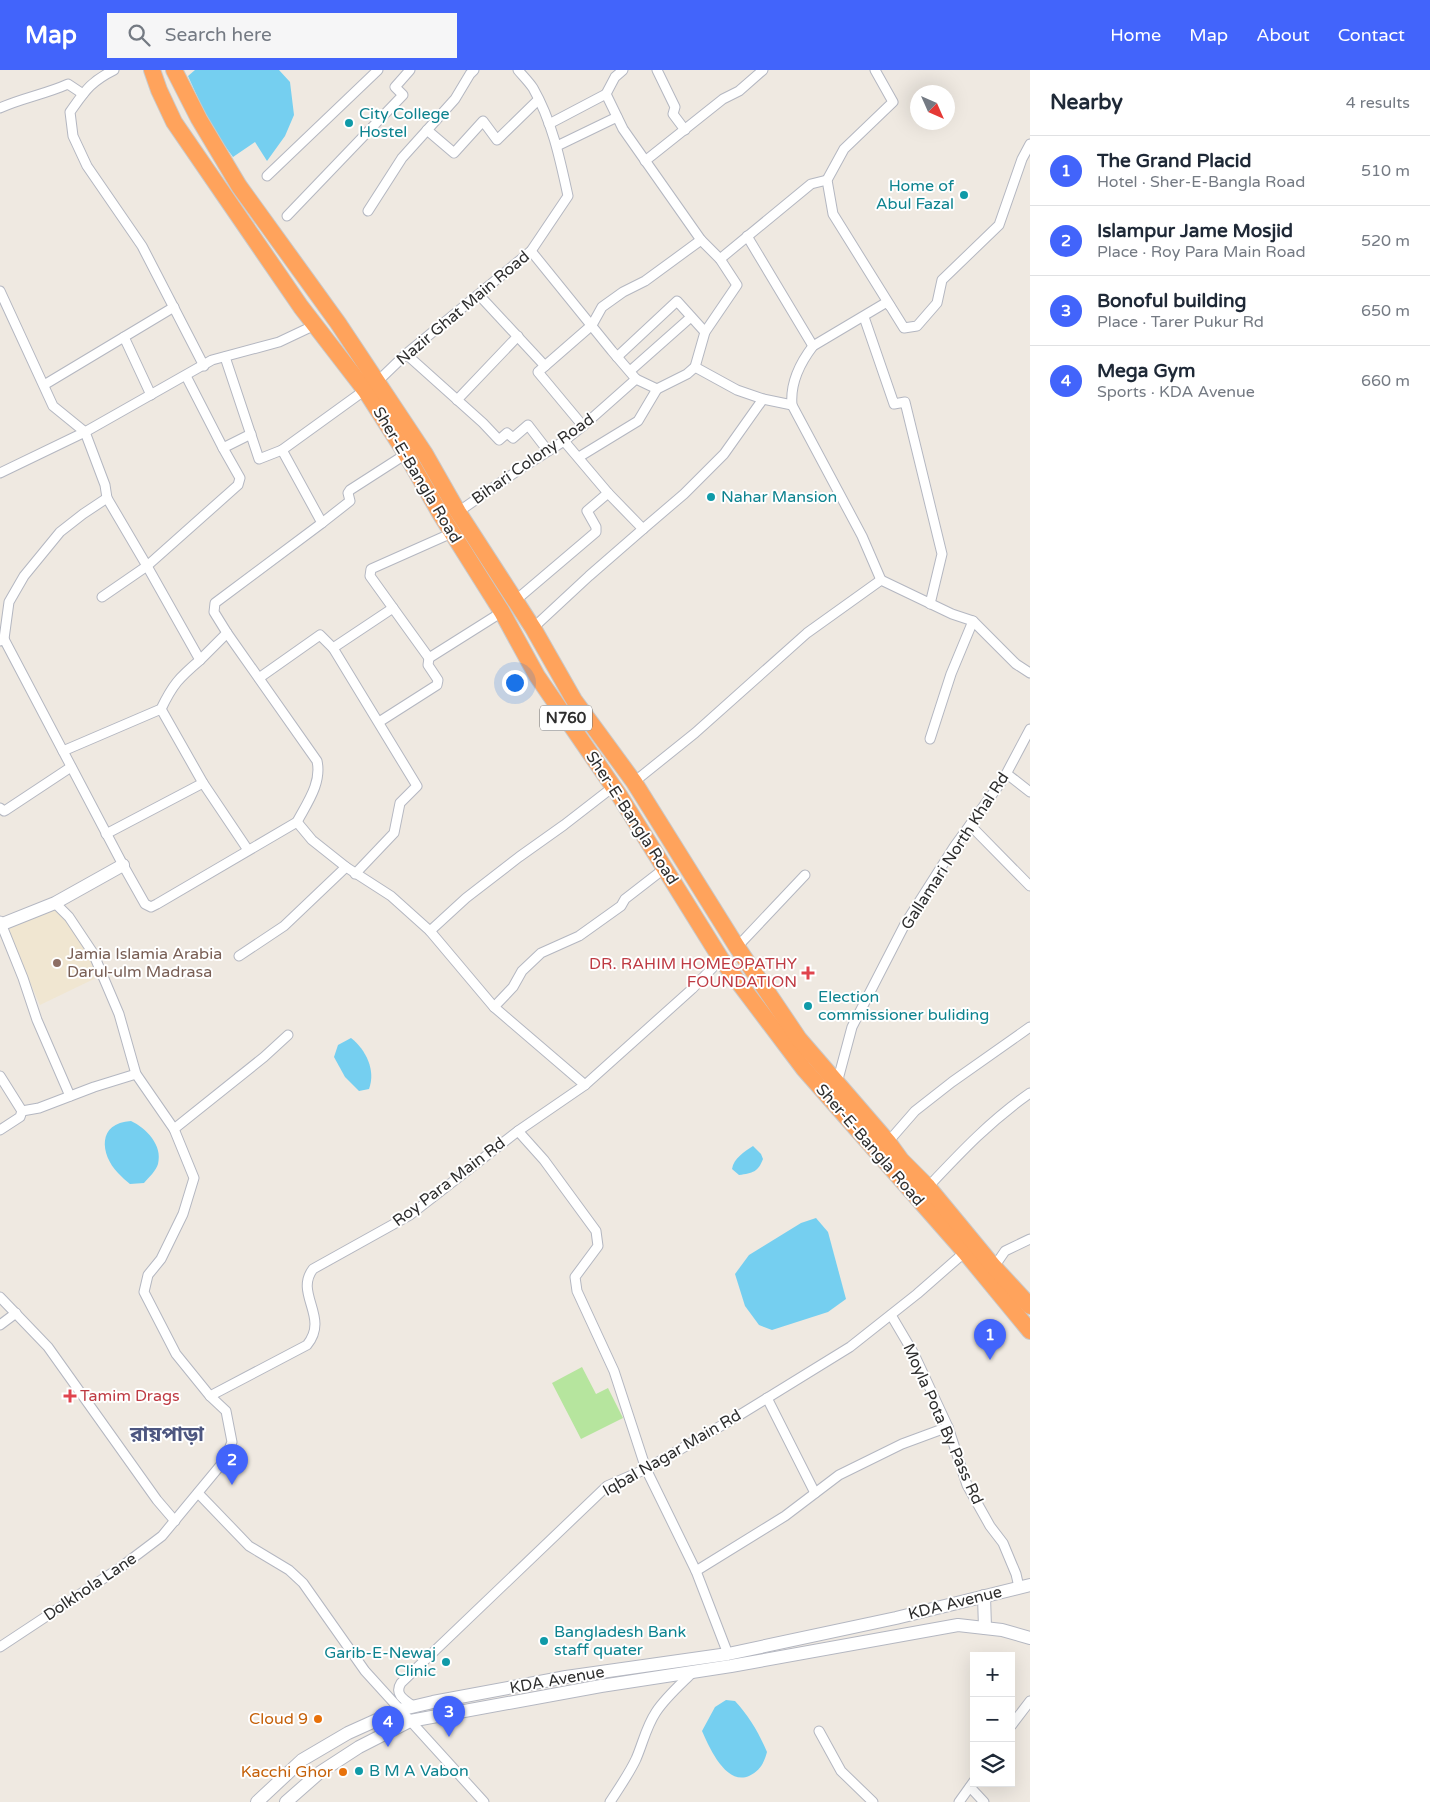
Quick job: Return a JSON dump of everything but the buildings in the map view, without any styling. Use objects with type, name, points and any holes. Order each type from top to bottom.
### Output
[{"type":"highway","name":"Sher-E-Bangla Road","points":[[152,70],[174,122],[301,307],[315,325],[372,386],[426,454],[458,512],[516,600],[574,700],[634,782],[737,947],[799,1039],[837,1084],[861,1123],[1030,1331]]},
{"type":"highway","name":"Sher-E-Bangla Road","points":[[174,70],[199,119],[240,186],[318,295],[372,386],[406,454],[452,533],[502,612],[537,676],[609,780],[721,959],[804,1069],[861,1123],[888,1142],[901,1160],[928,1187],[994,1267],[1030,1306]]},
{"type":"highway","points":[[224,196],[240,186]]},
{"type":"highway","points":[[301,307],[318,295]]},
{"type":"highway","points":[[609,780],[619,761]]},
{"type":"main road","points":[[1,923],[55,903],[123,864]]},
{"type":"main road","name":"KDA Avenue","points":[[256,1802],[302,1760],[348,1734],[399,1710],[412,1706],[566,1677],[728,1654],[896,1618],[1025,1586]]},
{"type":"main road","points":[[984,1596],[985,1628]]},
{"type":"main road","name":"KDA Avenue","points":[[286,1802],[319,1773],[359,1747],[410,1721],[601,1686],[693,1672],[958,1625],[1002,1630],[1030,1638]]},
{"type":"street","points":[[114,70],[96,79],[70,112],[72,136],[87,166],[142,246],[204,366]]},
{"type":"street","points":[[267,176],[378,70]]},
{"type":"street","points":[[287,216],[403,95],[395,87],[410,70]]},
{"type":"street","points":[[368,211],[402,158],[455,99],[474,70]]},
{"type":"street","name":"Nazir Ghat Main Road","points":[[251,434],[259,459],[282,450],[372,386],[406,354],[531,251],[568,196],[557,146],[549,124],[533,88],[518,70]]},
{"type":"street","points":[[549,124],[606,94],[615,77],[623,70]]},
{"type":"street","points":[[657,70],[675,107],[674,114],[685,130]]},
{"type":"street","points":[[645,161],[723,99],[739,91],[763,70]]},
{"type":"street","points":[[875,70],[893,102],[844,148],[826,180],[833,214],[904,328],[917,326],[937,303],[942,280],[998,225],[1022,160],[1030,144]]},
{"type":"street","points":[[0,108],[18,100],[58,89],[68,84],[83,94]]},
{"type":"street","points":[[579,457],[638,421],[657,389],[687,374],[695,367],[705,332],[737,285],[720,259],[700,240],[623,129],[606,94]]},
{"type":"street","points":[[427,130],[454,153],[482,121],[497,140],[538,100]]},
{"type":"street","points":[[557,146],[617,117]]},
{"type":"street","points":[[720,259],[811,184],[826,180]]},
{"type":"street","points":[[747,236],[813,346]]},
{"type":"street","points":[[583,426],[538,372],[592,326],[602,307],[623,292],[645,281],[700,240]]},
{"type":"street","points":[[531,251],[636,379],[657,389]]},
{"type":"street","points":[[0,291],[53,406],[85,432],[105,485],[107,498],[200,660]]},
{"type":"street","points":[[479,295],[545,366]]},
{"type":"street","points":[[617,357],[677,301],[705,332]]},
{"type":"street","points":[[890,306],[887,302],[813,346],[804,357],[794,382],[791,392],[792,405],[862,536],[881,580],[952,614],[973,621],[1016,664],[1030,674]]},
{"type":"street","points":[[44,385],[174,307]]},
{"type":"street","points":[[630,371],[691,316]]},
{"type":"street","points":[[864,316],[894,404],[905,402],[942,554],[930,604]]},
{"type":"street","points":[[0,473],[85,432],[212,360],[279,342],[315,325]]},
{"type":"street","points":[[457,400],[518,336]]},
{"type":"street","points":[[124,337],[151,395]]},
{"type":"street","points":[[406,354],[499,440],[506,432],[513,438],[528,425],[548,451]]},
{"type":"street","points":[[223,448],[251,434],[225,357]]},
{"type":"street","points":[[695,367],[737,390],[763,399],[792,405]]},
{"type":"street","points":[[102,597],[147,566],[238,485],[240,478],[186,376]]},
{"type":"street","name":"Bihari Colony Road","points":[[458,512],[564,441],[636,379]]},
{"type":"street","points":[[533,628],[589,576],[684,494],[724,454],[763,399]]},
{"type":"street","points":[[564,441],[608,493],[643,529]]},
{"type":"street","points":[[282,450],[322,523]]},
{"type":"street","points":[[107,498],[60,532],[24,576],[9,602],[2,640],[106,834],[146,904],[151,907],[296,822],[315,787],[319,771],[317,762],[227,633],[214,612],[215,603],[350,501],[348,493],[350,490],[406,454]]},
{"type":"street","points":[[516,600],[596,532],[596,527],[587,511],[608,493]]},
{"type":"street","points":[[379,722],[437,686],[438,680],[428,665],[429,658],[370,576],[371,569],[452,533]]},
{"type":"street","points":[[634,782],[695,733],[807,633],[881,580]]},
{"type":"street","points":[[333,648],[393,608]]},
{"type":"street","points":[[429,658],[502,612]]},
{"type":"street","points":[[930,739],[952,674],[973,621]]},
{"type":"street","points":[[63,751],[161,709],[171,688],[178,679],[227,633]]},
{"type":"street","points":[[259,678],[320,635],[333,648],[417,788],[400,803],[394,833],[354,874]]},
{"type":"street","points":[[161,709],[203,783],[248,850]]},
{"type":"street","name":"Gallamari North Khal Rd","points":[[837,1084],[852,1027],[905,924],[970,825],[1007,774],[1030,729]]},
{"type":"street","points":[[0,808],[6,810],[71,767]]},
{"type":"street","points":[[1007,774],[1030,792]]},
{"type":"street","points":[[430,931],[466,898],[511,862],[564,825],[609,780]]},
{"type":"street","points":[[106,834],[203,783]]},
{"type":"street","points":[[296,822],[312,840],[354,874],[391,896],[430,931],[494,1008],[585,1084]]},
{"type":"street","points":[[970,825],[1030,886]]},
{"type":"street","points":[[239,956],[284,926],[346,867]]},
{"type":"street","points":[[494,1008],[513,987],[522,971],[541,953],[586,931],[621,906],[625,899],[665,868]]},
{"type":"street","points":[[737,947],[805,875]]},
{"type":"street","name":"Dolkhola Lane","points":[[0,1647],[121,1567],[162,1536],[224,1461],[232,1442],[226,1411],[210,1396],[176,1354],[144,1292],[148,1275],[161,1259],[183,1214],[194,1178],[174,1129],[136,1074],[118,1014],[93,953],[69,917],[55,903]]},
{"type":"street","points":[[1,923],[37,1020],[70,1096]]},
{"type":"street","name":"Roy Para Main Rd","points":[[210,1396],[307,1345],[314,1337],[316,1326],[307,1284],[308,1276],[313,1269],[410,1216],[518,1130],[585,1084],[692,988],[721,959]]},
{"type":"street","points":[[888,1142],[915,1111],[952,1082],[1030,1027]]},
{"type":"street","points":[[174,1129],[264,1057],[288,1034]]},
{"type":"street","points":[[22,1111],[39,1108],[136,1074]]},
{"type":"street","points":[[0,1076],[22,1111]]},
{"type":"street","points":[[928,1187],[972,1140],[1014,1104],[1030,1093]]},
{"type":"street","points":[[0,1130],[20,1117],[22,1111]]},
{"type":"street","points":[[518,1130],[544,1160],[596,1231],[598,1246],[575,1277],[577,1291],[614,1372],[646,1469],[696,1572],[728,1654]]},
{"type":"street","points":[[994,1267],[1006,1251],[1030,1238]]},
{"type":"street","name":"Iqbal Nagar Main Rd","points":[[412,1706],[400,1696],[398,1688],[401,1683],[607,1486],[646,1469],[850,1347],[965,1252]]},
{"type":"street","points":[[0,1297],[48,1347],[157,1500],[175,1521]]},
{"type":"street","points":[[0,1325],[16,1313]]},
{"type":"street","name":"Moyla Pota By Pass Rd","points":[[891,1315],[914,1354],[948,1427],[967,1485],[1002,1543],[1016,1574],[1025,1586]]},
{"type":"street","points":[[767,1398],[815,1493]]},
{"type":"street","points":[[696,1572],[785,1516],[839,1475],[902,1444],[948,1427]]},
{"type":"street","points":[[198,1493],[249,1546],[289,1570],[303,1583],[365,1671],[484,1802]]},
{"type":"street","points":[[610,1802],[637,1757],[642,1739],[655,1713],[693,1672]]},
{"type":"street","points":[[1015,1721],[1030,1701]]},
{"type":"street","points":[[819,1731],[840,1772],[873,1802]]},
{"type":"street","points":[[959,1802],[970,1787]]},
{"type":"street","points":[[974,1787],[984,1802]]},
{"type":"shaded area","name":"Jamia Islamia Arabia Darul-ulm Madrasa","points":[[56,907],[85,948],[98,977],[40,1005],[6,928]]},
{"type":"green space","points":[[582,1367],[596,1394],[608,1388],[623,1418],[581,1439],[552,1383]]},
{"type":"water","points":[[195,70],[279,70],[290,82],[294,115],[285,136],[267,161],[255,142],[233,157],[211,127],[188,76]]},
{"type":"water","points":[[351,1038],[361,1048],[368,1061],[371,1075],[369,1089],[359,1091],[345,1077],[334,1057],[338,1045]]},
{"type":"water","points":[[131,1121],[152,1138],[158,1150],[157,1167],[144,1183],[130,1184],[112,1165],[105,1149],[107,1133],[112,1127]]},
{"type":"water","points":[[753,1146],[763,1159],[759,1167],[754,1171],[739,1175],[732,1169],[733,1165],[740,1156]]},
{"type":"water","points":[[816,1218],[828,1232],[846,1299],[828,1312],[772,1330],[759,1325],[745,1306],[735,1274],[749,1255],[801,1223]]},
{"type":"water","points":[[726,1700],[735,1701],[745,1713],[757,1731],[767,1752],[756,1772],[741,1778],[726,1770],[720,1763],[702,1731],[715,1707]]},
{"type":"place","name":"City College Hostel","points":[[349,123]]},
{"type":"place","name":"Home of Abul Fazal","points":[[964,195]]},
{"type":"place","name":"Nahar Mansion","points":[[711,497]]},
{"type":"place","name":"Jamia Islamia Arabia Darul-ulm Madrasa","points":[[57,963]]},
{"type":"place","name":"DR. RAHIM HOMEOPATHY FOUNDATION","points":[[808,973]]},
{"type":"place","name":"Election commissioner buliding","points":[[808,1006]]},
{"type":"place","name":"The Grand Placid","points":[[990,1360]]},
{"type":"place","name":"Tamim Drags","points":[[70,1396]]},
{"type":"place","name":"Islampur Jame Mosjid","points":[[232,1485]]},
{"type":"place","name":"Bangladesh Bank staff quater","points":[[544,1641]]},
{"type":"place","name":"Garib-E-Newaj Clinic","points":[[446,1662]]},
{"type":"place","name":"Cloud 9","points":[[318,1719]]},
{"type":"place","name":"Bonoful building","points":[[449,1737]]},
{"type":"place","name":"Mega Gym","points":[[388,1747]]},
{"type":"place","name":"B M A Vabon","points":[[359,1771]]},
{"type":"place","name":"Kacchi Ghor","points":[[343,1772]]},
{"type":"district","name":"রায়পাড়া","points":[[167,1434]]}]
